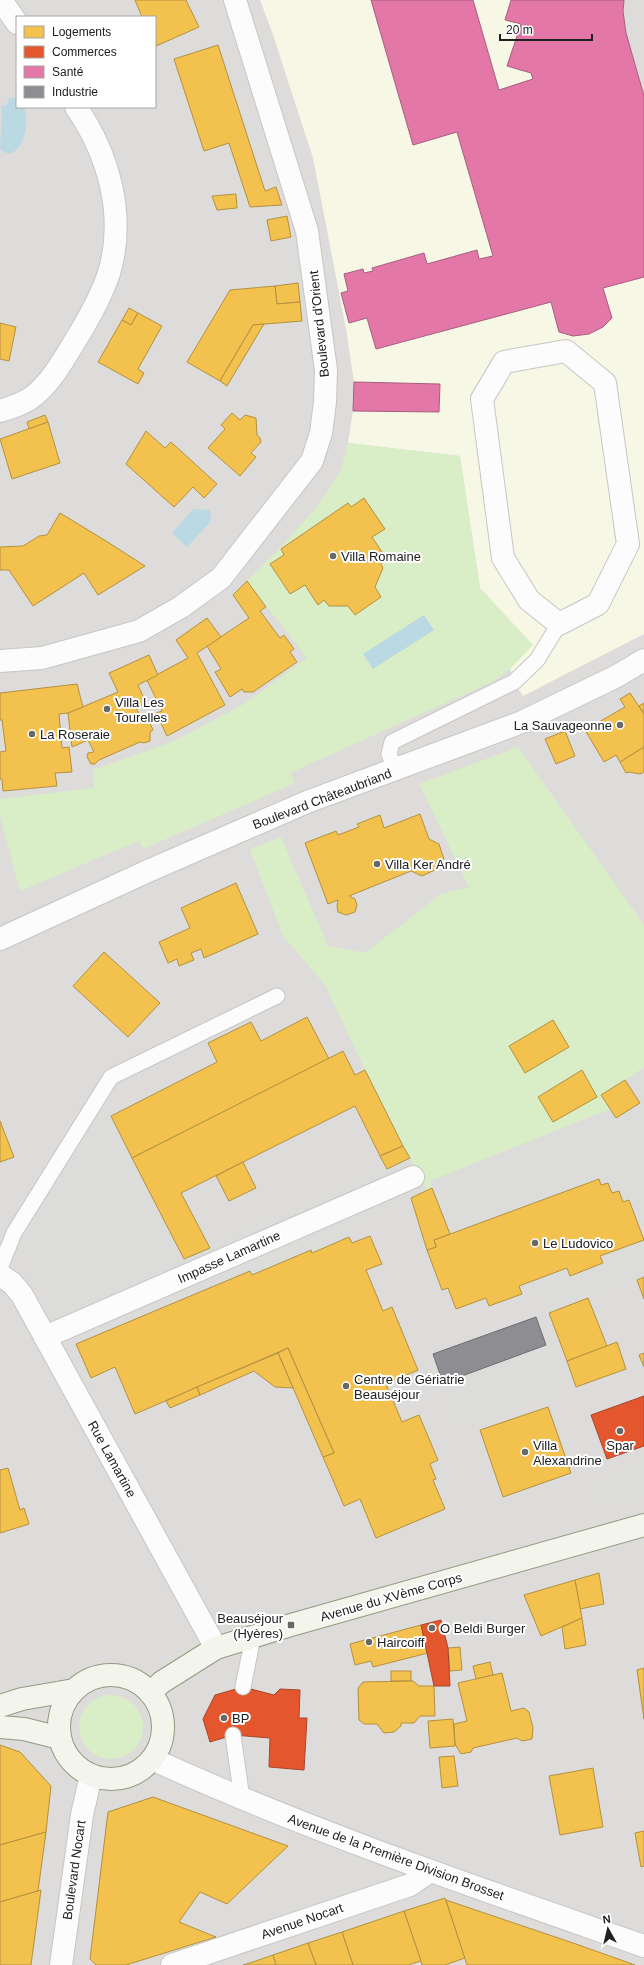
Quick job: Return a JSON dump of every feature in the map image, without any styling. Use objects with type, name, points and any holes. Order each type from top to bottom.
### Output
[{"type":"main road","name":"Avenue du XVème Corps","points":[[150,1693],[162,1682],[216,1648],[644,1525]]},
{"type":"main road","points":[[104,1675],[121,1676],[137,1682],[150,1693],[159,1708],[163,1726],[160,1743],[152,1759],[140,1771],[124,1777],[107,1779],[91,1775],[76,1766],[66,1753],[60,1738],[59,1720],[64,1704],[74,1690],[88,1680],[104,1675]]},
{"type":"main road","points":[[0,1706],[22,1699],[74,1690]]},
{"type":"main road","points":[[0,1727],[24,1729],[60,1738]]},
{"type":"street","points":[[1,0],[16,22]]},
{"type":"street","name":"Boulevard d'Orient","points":[[0,661],[42,658],[140,631],[181,607],[221,578],[312,462],[321,433],[325,402],[326,370],[313,266],[307,231],[235,0]]},
{"type":"street","points":[[0,411],[30,398],[50,379],[93,311],[109,274],[114,248],[116,220],[113,192],[104,160],[89,126],[77,108]]},
{"type":"street","points":[[566,351],[605,383],[628,544],[598,604],[559,624],[528,600],[503,558],[482,399],[504,362],[566,351]]},
{"type":"street","name":"Boulevard Châteaubriand","points":[[0,939],[148,871],[307,802],[522,722],[617,676],[644,660]]},
{"type":"street","name":"Impasse Lamartine","points":[[45,1337],[413,1177]]},
{"type":"street","name":"Rue Lamartine","points":[[0,1275],[12,1283],[22,1295],[216,1648]]},
{"type":"street","name":"Avenue de la Première Division Brosset","points":[[152,1759],[242,1799],[429,1872],[644,1946]]},
{"type":"street","name":"Boulevard Nocart","points":[[61,1965],[82,1815],[91,1775]]},
{"type":"street","name":"Avenue Nocart","points":[[172,1965],[410,1885],[429,1872]]},
{"type":"lane","points":[[396,770],[389,754],[392,742],[514,682],[537,660],[559,624]]},
{"type":"lane","points":[[0,1268],[14,1233],[111,1077],[276,996]]},
{"type":"lane","points":[[243,1687],[253,1637]]},
{"type":"lane","points":[[234,1735],[242,1799]]},
{"type":"shaded area","points":[[0,0],[644,0],[644,1965],[0,1965]]},
{"type":"shaded area","points":[[260,0],[624,0],[623,11],[626,33],[644,96],[644,634],[523,696],[514,682],[510,669],[532,645],[480,588],[460,456],[348,443],[353,411],[354,382],[346,329],[313,158],[272,32]]},
{"type":"shaded area","points":[[644,1067],[644,1240],[629,1200],[623,1202],[619,1191],[612,1193],[609,1183],[601,1185],[599,1179],[450,1234],[430,1181],[611,1111],[616,1118],[640,1104],[625,1080]]},
{"type":"shaded area","points":[[103,1109],[111,1116],[184,1259],[410,1158],[427,1191],[349,1226],[349,1237],[312,1253],[310,1250],[252,1275],[250,1271],[76,1344],[22,1240]]},
{"type":"shaded area","points":[[644,1240],[644,1277],[549,1313],[535,1280],[567,1268],[570,1276],[603,1263],[600,1256]]},
{"type":"shaded area","points":[[546,1345],[561,1388],[563,1389],[459,1427],[443,1383]]},
{"type":"shaded area","points":[[644,1456],[644,1494],[601,1507],[594,1482],[639,1466],[636,1459]]},
{"type":"green space","points":[[348,443],[460,456],[480,588],[533,645],[510,669],[492,682],[290,773],[295,783],[143,849],[139,841],[20,891],[0,816],[0,799],[94,788],[93,770],[172,742],[244,704],[307,658],[247,581],[316,508],[341,470]]},
{"type":"green space","points":[[518,747],[644,925],[644,1067],[625,1080],[610,1109],[430,1181],[432,1188],[427,1191],[365,1070],[325,985],[283,936],[250,849],[281,837],[328,946],[365,953],[441,894],[469,887],[419,784]]},
{"type":"green space","points":[[105,1695],[117,1695],[134,1704],[141,1715],[143,1727],[141,1739],[134,1750],[117,1759],[105,1759],[93,1754],[84,1745],[79,1733],[79,1721],[84,1709],[93,1700]]},
{"type":"water","points":[[10,97],[16,99],[16,108],[24,108],[26,114],[24,137],[18,148],[10,153],[5,153],[0,149],[2,117],[1,106],[6,105]]},
{"type":"water","points":[[193,509],[210,510],[211,521],[187,547],[172,533]]},
{"type":"water","points":[[424,615],[434,630],[373,669],[363,654]]},
{"type":"building: Logements","points":[[135,0],[186,0],[199,27],[156,46],[156,16],[142,16]]},
{"type":"building: Logements","points":[[218,45],[265,191],[276,187],[282,205],[250,207],[229,143],[204,151],[174,59]]},
{"type":"building: Logements","points":[[236,194],[237,208],[217,210],[212,196]]},
{"type":"building: Logements","points":[[287,216],[291,237],[271,241],[267,220]]},
{"type":"building: Logements","points":[[298,283],[300,302],[277,304],[275,286]]},
{"type":"building: Logements","points":[[275,286],[277,304],[300,302],[302,321],[253,325],[220,381],[187,362],[230,290]]},
{"type":"building: Logements","points":[[129,308],[138,313],[131,325],[122,320]]},
{"type":"building: Logements","points":[[138,313],[162,326],[138,369],[144,373],[138,384],[98,362],[122,320],[131,325]]},
{"type":"building: Logements","points":[[0,323],[16,327],[9,361],[0,359]]},
{"type":"building: Logements","points":[[264,324],[227,386],[220,381],[253,325]]},
{"type":"building: Logements","points":[[232,413],[240,420],[245,415],[256,418],[257,435],[261,442],[251,453],[256,457],[240,476],[208,448],[225,429],[221,425]]},
{"type":"building: Logements","points":[[45,415],[48,422],[29,429],[27,422]]},
{"type":"building: Logements","points":[[48,422],[60,463],[12,479],[0,439]]},
{"type":"building: Logements","points":[[146,431],[165,448],[171,442],[217,484],[204,498],[193,487],[174,507],[126,464]]},
{"type":"building: Logements","name":"Villa Romaine","points":[[364,498],[385,529],[372,537],[386,558],[380,562],[383,568],[375,587],[381,597],[355,615],[348,606],[329,606],[324,600],[318,605],[305,585],[290,594],[270,564],[284,555],[281,549],[348,503],[351,507]]},
{"type":"building: Logements","points":[[60,513],[145,566],[98,595],[84,573],[33,606],[9,570],[0,570],[0,547],[23,546],[39,536],[47,535]]},
{"type":"building: Logements","points":[[247,581],[266,607],[260,611],[280,638],[284,635],[294,649],[290,652],[297,662],[253,692],[244,692],[242,689],[230,697],[215,672],[221,669],[207,646],[249,618],[233,595]]},
{"type":"building: Logements","points":[[207,618],[221,637],[197,653],[225,705],[167,736],[156,713],[162,711],[147,680],[188,658],[176,640]]},
{"type":"building: Logements","name":"Villa Les Tourelles","points":[[149,655],[158,675],[138,685],[146,703],[136,708],[143,721],[148,719],[153,730],[150,732],[150,741],[144,743],[140,742],[99,760],[95,764],[91,764],[87,757],[88,753],[94,752],[88,740],[72,747],[68,713],[118,692],[109,673]]},
{"type":"building: Logements","name":"La Roseraie","points":[[77,684],[83,707],[68,713],[59,714],[62,748],[69,747],[72,772],[55,773],[57,786],[3,791],[2,779],[0,779],[0,752],[6,751],[2,720],[0,720],[0,693]]},
{"type":"building: Logements","name":"La Sauvageonne","points":[[630,693],[644,714],[644,747],[620,762],[616,755],[604,762],[585,730],[625,707],[620,699]]},
{"type":"building: Logements","points":[[644,703],[644,714],[639,706]]},
{"type":"building: Logements","points":[[565,731],[575,756],[556,764],[545,739]]},
{"type":"building: Logements","points":[[644,747],[644,772],[640,774],[629,772],[626,773],[620,762]]},
{"type":"building: Logements","name":"Villa Ker André","points":[[420,814],[429,839],[439,844],[444,859],[437,869],[422,876],[411,871],[349,896],[355,899],[357,905],[355,912],[346,915],[338,912],[338,900],[328,904],[305,843],[336,831],[338,835],[359,827],[357,824],[380,815],[384,828]]},
{"type":"building: Logements","points":[[236,883],[258,934],[204,958],[201,949],[191,953],[194,960],[179,966],[177,959],[168,963],[159,942],[190,928],[181,908]]},
{"type":"building: Logements","points":[[104,952],[160,1003],[128,1037],[73,986]]},
{"type":"building: Logements","points":[[307,1017],[329,1059],[132,1158],[111,1116],[217,1062],[208,1043],[251,1022],[261,1041]]},
{"type":"building: Logements","points":[[553,1020],[569,1047],[525,1073],[509,1046]]},
{"type":"building: Logements","points":[[343,1051],[355,1075],[365,1070],[403,1146],[380,1156],[355,1106],[181,1193],[210,1248],[184,1259],[132,1158]]},
{"type":"building: Logements","points":[[582,1070],[597,1097],[553,1122],[538,1097]]},
{"type":"building: Logements","points":[[625,1080],[640,1103],[616,1118],[601,1095]]},
{"type":"building: Logements","points":[[0,1121],[14,1157],[0,1162]]},
{"type":"building: Logements","points":[[403,1146],[410,1158],[387,1169],[380,1156]]},
{"type":"building: Logements","points":[[243,1162],[256,1188],[229,1201],[216,1176]]},
{"type":"building: Logements","name":"Le Ludovico","points":[[599,1179],[601,1185],[608,1183],[612,1193],[619,1191],[623,1202],[629,1200],[644,1240],[600,1256],[603,1263],[570,1276],[567,1268],[519,1286],[522,1294],[489,1306],[486,1298],[456,1309],[448,1288],[442,1290],[427,1250],[436,1247],[434,1240]]},
{"type":"building: Logements","points":[[432,1188],[450,1234],[434,1240],[436,1247],[427,1250],[411,1198]]},
{"type":"building: Logements","name":"Centre de Gériatrie Beauséjour","points":[[370,1236],[382,1264],[366,1270],[383,1311],[392,1307],[418,1370],[386,1384],[402,1422],[419,1415],[438,1460],[430,1464],[436,1479],[433,1480],[445,1509],[376,1538],[360,1499],[344,1506],[323,1457],[334,1453],[288,1348],[135,1414],[115,1367],[91,1378],[76,1344],[250,1271],[252,1275],[311,1250],[312,1253],[349,1237],[352,1243]]},
{"type":"building: Logements","points":[[644,1277],[644,1299],[637,1280]]},
{"type":"building: Logements","points":[[588,1298],[607,1346],[567,1361],[549,1313]]},
{"type":"building: Logements","points":[[617,1342],[626,1369],[576,1387],[567,1361]]},
{"type":"building: Logements","points":[[288,1348],[334,1453],[323,1457],[278,1353]]},
{"type":"building: Logements","points":[[278,1353],[293,1388],[275,1387],[254,1371],[200,1395],[197,1387]]},
{"type":"building: Logements","points":[[644,1353],[644,1367],[639,1355]]},
{"type":"building: Logements","points":[[197,1387],[200,1395],[170,1408],[166,1401]]},
{"type":"building: Logements","name":"Villa Alexandrine","points":[[548,1407],[571,1473],[503,1497],[480,1430]]},
{"type":"building: Logements","points":[[8,1468],[20,1510],[24,1508],[29,1524],[0,1533],[0,1470]]},
{"type":"building: Logements","points":[[599,1573],[604,1604],[580,1609],[575,1580]]},
{"type":"building: Logements","points":[[575,1580],[582,1618],[541,1636],[524,1595]]},
{"type":"building: Logements","points":[[582,1618],[586,1645],[565,1649],[562,1627]]},
{"type":"building: Logements","points":[[421,1625],[428,1653],[373,1667],[371,1661],[355,1665],[350,1644]]},
{"type":"building: Logements","points":[[460,1647],[462,1670],[450,1671],[448,1648]]},
{"type":"building: Logements","points":[[490,1662],[493,1675],[476,1679],[473,1666]]},
{"type":"building: Logements","points":[[644,1668],[644,1719],[637,1670]]},
{"type":"building: Logements","points":[[391,1671],[411,1671],[411,1681],[391,1681]]},
{"type":"building: Logements","points":[[502,1673],[511,1711],[524,1708],[529,1712],[533,1728],[532,1739],[522,1741],[517,1738],[473,1748],[471,1752],[461,1754],[455,1744],[454,1724],[467,1721],[458,1683]]},
{"type":"building: Logements","points":[[413,1681],[419,1686],[434,1686],[435,1716],[420,1716],[414,1723],[401,1723],[401,1726],[394,1732],[384,1733],[377,1724],[364,1724],[359,1720],[358,1688],[363,1682]]},
{"type":"building: Logements","points":[[453,1719],[455,1746],[430,1748],[428,1721]]},
{"type":"building: Logements","points":[[0,1745],[20,1752],[51,1786],[46,1832],[0,1845]]},
{"type":"building: Logements","points":[[454,1756],[458,1786],[442,1788],[439,1757]]},
{"type":"building: Logements","points":[[593,1768],[603,1827],[560,1835],[549,1776]]},
{"type":"building: Logements","points":[[153,1797],[288,1846],[227,1904],[200,1892],[179,1922],[216,1937],[126,1965],[96,1965],[90,1959],[108,1812]]},
{"type":"building: Logements","points":[[644,1831],[644,1866],[641,1867],[635,1833]]},
{"type":"building: Logements","points":[[46,1832],[38,1891],[0,1902],[0,1845]]},
{"type":"building: Logements","points":[[41,1890],[31,1965],[0,1965],[0,1902]]},
{"type":"building: Logements","points":[[445,1898],[465,1958],[445,1965],[422,1965],[404,1911]]},
{"type":"building: Logements","points":[[446,1900],[576,1944],[635,1965],[467,1965]]},
{"type":"building: Logements","points":[[404,1911],[421,1961],[408,1965],[353,1965],[342,1932]]},
{"type":"building: Logements","points":[[342,1932],[353,1965],[316,1965],[308,1943]]},
{"type":"building: Logements","points":[[308,1943],[316,1965],[276,1965],[273,1955]]},
{"type":"building: Logements","points":[[273,1955],[276,1965],[243,1965],[253,1962]]},
{"type":"building: Commerces","name":"Spar","points":[[644,1396],[644,1446],[607,1459],[591,1415]]},
{"type":"building: Commerces","points":[[441,1620],[448,1648],[450,1686],[434,1686],[421,1625]]},
{"type":"building: Commerces","points":[[243,1687],[274,1695],[280,1689],[300,1690],[299,1718],[307,1718],[304,1770],[269,1767],[270,1738],[233,1735],[210,1742],[203,1719],[215,1695]]},
{"type":"building: Santé","points":[[371,0],[473,0],[499,90],[533,79],[531,73],[507,66],[521,24],[505,20],[511,0],[624,0],[623,11],[626,33],[644,96],[644,277],[603,288],[612,318],[603,327],[589,334],[573,336],[559,332],[551,302],[376,349],[367,318],[349,323],[341,293],[348,291],[344,274],[363,269],[364,273],[373,271],[372,268],[424,253],[427,264],[477,250],[479,259],[493,256],[457,132],[413,145]]},
{"type":"building: Santé","points":[[354,382],[440,384],[439,412],[353,411]]},
{"type":"building: Industrie","points":[[536,1317],[546,1345],[443,1383],[433,1354]]},
{"type":"place","name":"Villa Romaine","points":[[333,556]]},
{"type":"place","name":"Villa Les Tourelles","points":[[107,709]]},
{"type":"place","name":"La Sauvageonne","points":[[620,725]]},
{"type":"place","name":"La Roseraie","points":[[32,734]]},
{"type":"place","name":"Villa Ker André","points":[[377,864]]},
{"type":"place","name":"Le Ludovico","points":[[535,1243]]},
{"type":"place","name":"Centre de Gériatrie Beauséjour","points":[[346,1386]]},
{"type":"place","name":"Spar","points":[[620,1431]]},
{"type":"place","name":"Villa Alexandrine","points":[[525,1452]]},
{"type":"place","name":"Beauséjour (Hyères)","points":[[291,1625]]},
{"type":"place","name":"O Beldi Burger","points":[[432,1628]]},
{"type":"place","name":"Haircoiff","points":[[369,1642]]},
{"type":"place","name":"BP","points":[[224,1718]]}]
